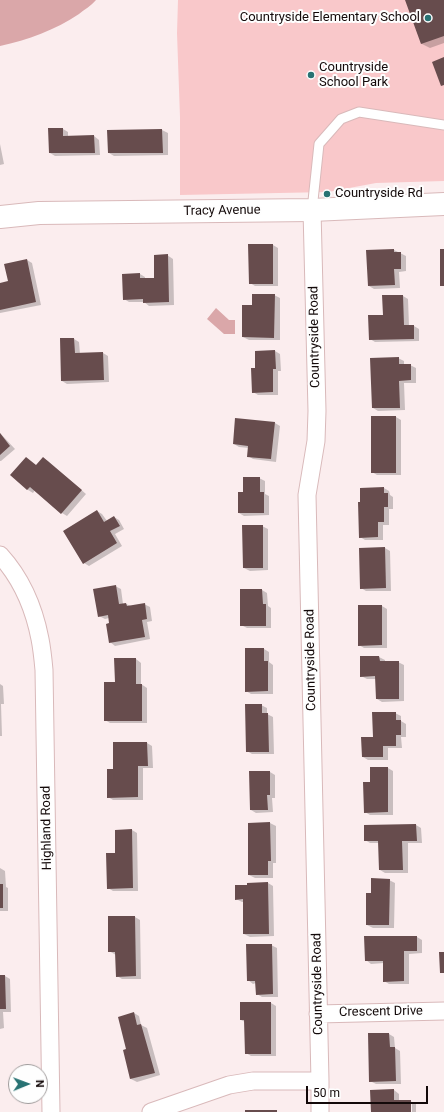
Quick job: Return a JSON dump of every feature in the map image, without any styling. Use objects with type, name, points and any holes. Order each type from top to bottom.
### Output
[{"type":"street","name":"Tracy Avenue","points":[[0,217],[39,213],[312,210],[444,204]]},
{"type":"street","name":"Countryside Road","points":[[312,210],[317,412],[316,441],[307,495],[320,1112]]},
{"type":"street","name":"Highland Road","points":[[0,555],[20,582],[33,609],[40,639],[44,670],[51,1112]]},
{"type":"street","name":"Crescent Drive","points":[[318,1014],[444,1011]]},
{"type":"street","points":[[151,1112],[229,1085],[253,1081],[320,1080]]},
{"type":"lane","points":[[312,210],[319,144],[341,119],[358,112],[444,125]]},
{"type":"shaded area","points":[[0,0],[96,0],[70,20],[51,30],[21,41],[0,46]]},
{"type":"shaded area","name":"Countryside School Park","points":[[178,0],[444,0],[444,181],[376,183],[328,192],[180,195],[180,117],[177,33]]},
{"type":"shaded area","points":[[216,308],[229,320],[235,320],[235,334],[224,334],[207,319]]},
{"type":"building","name":"Countryside Elementary School","points":[[405,0],[444,0],[444,36],[421,44]]},
{"type":"building","points":[[444,57],[444,85],[441,86],[432,62]]},
{"type":"building","points":[[48,128],[63,128],[63,136],[94,135],[95,153],[49,153]]},
{"type":"building","points":[[162,129],[163,153],[108,153],[107,130]]},
{"type":"building","points":[[248,244],[273,244],[273,284],[249,284]]},
{"type":"building","points":[[394,249],[394,252],[401,252],[401,269],[394,269],[395,285],[368,286],[366,250]]},
{"type":"building","points":[[440,249],[444,249],[444,286],[440,286]]},
{"type":"building","points":[[168,254],[169,302],[143,303],[143,299],[123,300],[122,274],[140,273],[140,278],[154,278],[154,255]]},
{"type":"building","points":[[27,259],[36,302],[0,310],[0,283],[8,281],[4,264]]},
{"type":"building","points":[[252,294],[275,294],[274,338],[242,337],[242,305],[252,305]]},
{"type":"building","points":[[382,295],[403,295],[404,325],[414,325],[414,339],[369,340],[368,315],[383,315]]},
{"type":"building","points":[[60,338],[74,338],[75,353],[103,352],[104,380],[61,381]]},
{"type":"building","points":[[275,350],[276,369],[273,369],[273,392],[252,393],[251,368],[255,368],[255,351]]},
{"type":"building","points":[[399,357],[399,364],[411,364],[411,380],[399,381],[400,408],[372,408],[370,358]]},
{"type":"building","points":[[371,416],[396,416],[396,473],[371,473]]},
{"type":"building","points":[[235,418],[275,422],[271,459],[247,457],[248,446],[233,444]]},
{"type":"building","points":[[0,433],[10,446],[0,455]]},
{"type":"building","points":[[26,457],[36,465],[43,457],[82,490],[61,514],[30,487],[27,490],[10,475]]},
{"type":"building","points":[[243,477],[260,477],[260,492],[264,492],[264,513],[238,513],[238,492],[243,492]]},
{"type":"building","points":[[384,487],[384,493],[388,493],[388,507],[384,507],[384,522],[378,522],[378,537],[359,538],[358,502],[360,502],[360,488]]},
{"type":"building","points":[[97,510],[104,522],[114,516],[120,526],[110,531],[117,543],[83,564],[63,531]]},
{"type":"building","points":[[242,525],[263,525],[263,568],[243,568]]},
{"type":"building","points":[[385,547],[386,588],[360,589],[359,548]]},
{"type":"building","points":[[116,585],[119,604],[126,603],[127,606],[145,603],[147,619],[142,620],[145,637],[109,643],[106,624],[109,623],[108,615],[98,617],[93,589]]},
{"type":"building","points":[[240,589],[262,589],[263,604],[266,604],[266,626],[240,626]]},
{"type":"building","points":[[358,605],[382,605],[382,645],[358,646]]},
{"type":"building","points":[[245,648],[264,648],[264,661],[268,661],[268,691],[245,692]]},
{"type":"building","points":[[360,656],[379,656],[380,661],[399,661],[399,699],[376,699],[375,676],[360,677]]},
{"type":"building","points":[[114,658],[136,658],[136,684],[142,684],[142,721],[104,721],[104,682],[115,682]]},
{"type":"building","points":[[245,704],[262,704],[262,713],[268,713],[269,752],[246,752]]},
{"type":"building","points":[[372,712],[396,712],[396,720],[401,720],[401,735],[396,735],[396,746],[383,746],[383,757],[362,757],[361,737],[373,737]]},
{"type":"building","points":[[113,742],[147,742],[148,766],[138,766],[138,797],[107,798],[107,769],[113,769]]},
{"type":"building","points":[[370,767],[388,767],[388,812],[364,813],[363,782],[370,782]]},
{"type":"building","points":[[249,771],[270,771],[270,795],[267,795],[268,810],[250,810]]},
{"type":"building","points":[[270,822],[271,861],[268,861],[268,875],[248,875],[248,823]]},
{"type":"building","points":[[416,824],[417,841],[402,841],[403,870],[379,870],[378,841],[364,841],[364,825]]},
{"type":"building","points":[[132,829],[133,888],[107,889],[106,853],[115,853],[115,830]]},
{"type":"building","points":[[371,878],[390,879],[389,925],[366,925],[366,893],[371,893]]},
{"type":"building","points":[[268,882],[269,934],[243,934],[243,899],[235,900],[235,885]]},
{"type":"building","points":[[0,884],[3,884],[3,908],[0,908]]},
{"type":"building","points":[[108,916],[135,916],[136,976],[116,977],[115,952],[108,952]]},
{"type":"building","points":[[364,936],[417,936],[417,951],[404,951],[404,981],[383,982],[383,961],[365,961]]},
{"type":"building","points":[[246,944],[272,944],[273,994],[256,995],[255,981],[247,981]]},
{"type":"building","points":[[439,952],[444,952],[444,973],[440,973]]},
{"type":"building","points":[[0,975],[5,975],[6,1009],[0,1009]]},
{"type":"building","points":[[240,1002],[271,1002],[271,1054],[245,1054],[244,1020],[240,1020]]},
{"type":"building","points":[[134,1012],[137,1025],[141,1024],[155,1073],[130,1079],[123,1050],[126,1049],[118,1017]]},
{"type":"building","points":[[368,1033],[389,1033],[390,1047],[395,1047],[396,1081],[369,1082]]},
{"type":"building","points":[[394,1089],[394,1100],[411,1100],[411,1112],[371,1112],[370,1090]]},
{"type":"building","points":[[245,1110],[277,1110],[277,1112],[245,1112]]},
{"type":"place","name":"Countryside Elementary School","points":[[428,18]]},
{"type":"place","name":"Countryside School Park","points":[[311,75]]},
{"type":"place","name":"Countryside Rd","points":[[327,194]]}]
